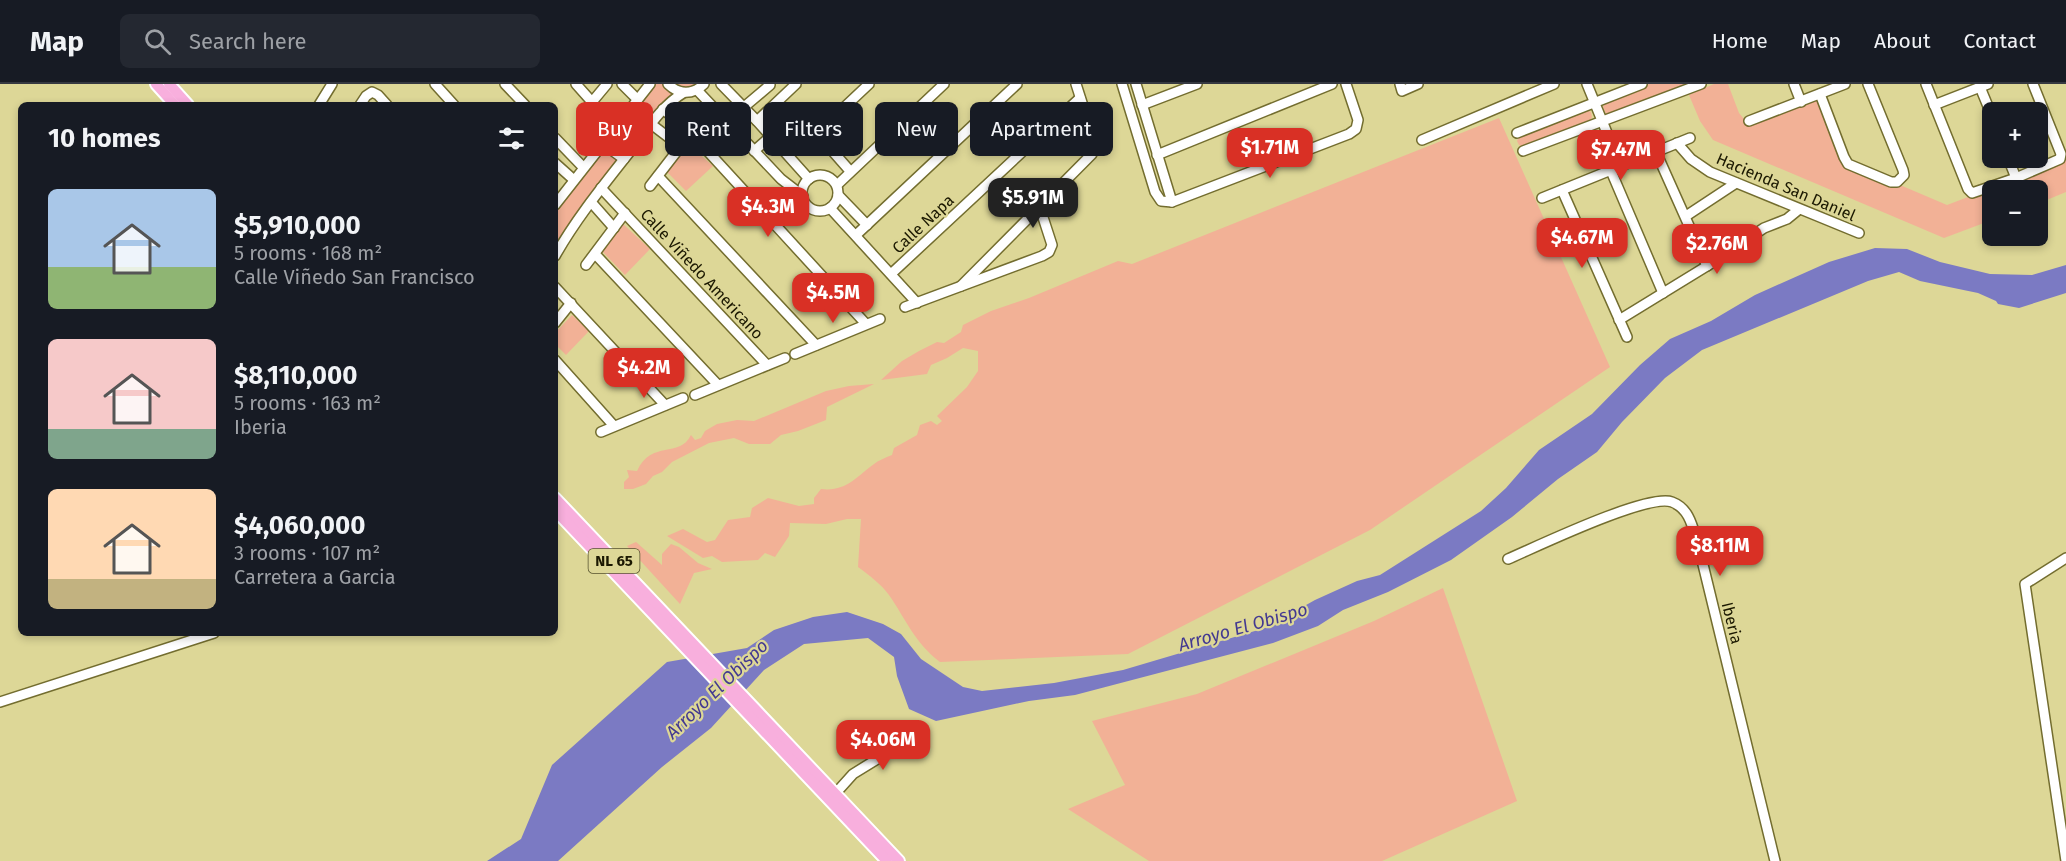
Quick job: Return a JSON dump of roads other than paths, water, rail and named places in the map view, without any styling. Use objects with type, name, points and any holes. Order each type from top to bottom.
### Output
[{"type":"main road","points":[[156,84],[172,102]]},
{"type":"main road","points":[[169,84],[185,102]]},
{"type":"main road","name":"NL 65","points":[[561,516],[745,704],[887,861]]},
{"type":"main road","name":"NL 65","points":[[745,704],[898,861]]},
{"type":"street","points":[[321,102],[332,84]]},
{"type":"street","points":[[435,84],[451,102]]},
{"type":"street","points":[[505,84],[522,102]]},
{"type":"street","points":[[576,84],[592,102],[607,84]]},
{"type":"street","points":[[622,84],[637,99]]},
{"type":"street","points":[[668,84],[683,93]]},
{"type":"street","points":[[721,84],[739,102]]},
{"type":"street","points":[[757,121],[796,84]]},
{"type":"street","points":[[850,102],[869,84]]},
{"type":"street","points":[[653,122],[663,109],[683,93],[700,87],[781,179],[803,196],[811,208],[821,211],[834,204],[837,190],[850,171],[944,84]]},
{"type":"street","points":[[856,235],[1017,84]]},
{"type":"street","points":[[961,286],[1039,206],[1089,159],[1094,150],[1094,140],[1076,84]]},
{"type":"street","points":[[1122,84],[1155,192],[1161,201],[1172,202],[1356,129],[1358,120],[1346,84]]},
{"type":"street","points":[[1136,84],[1172,202]]},
{"type":"street","points":[[1142,105],[1197,84]]},
{"type":"street","points":[[1157,155],[1332,84]]},
{"type":"street","points":[[1401,87],[1419,84]]},
{"type":"street","points":[[1422,140],[1554,84]]},
{"type":"street","points":[[1587,84],[1621,167]]},
{"type":"street","points":[[1517,133],[1642,84]]},
{"type":"street","points":[[1523,151],[1701,84]]},
{"type":"street","points":[[1794,84],[1801,102]]},
{"type":"street","points":[[1749,121],[1845,84]]},
{"type":"street","points":[[1820,94],[1844,157],[1851,166],[1893,182],[1901,179],[1903,170],[1868,84]]},
{"type":"street","points":[[1926,84],[1971,192],[1977,192],[2058,161],[2061,154],[2033,84]]},
{"type":"street","points":[[635,102],[648,85]]},
{"type":"street","points":[[750,102],[769,85],[781,98]]},
{"type":"street","points":[[1934,105],[1984,86],[1988,102]]},
{"type":"street","points":[[362,102],[372,92],[384,102]]},
{"type":"street","name":"Calle Napa","points":[[891,274],[1080,98]]},
{"type":"street","points":[[751,115],[763,127]]},
{"type":"street","points":[[653,126],[665,135]]},
{"type":"street","points":[[1542,198],[1690,138]]},
{"type":"street","points":[[754,151],[763,143]]},
{"type":"street","name":"Hacienda San Daniel","points":[[1677,143],[1701,167],[1798,210],[1859,233]]},
{"type":"street","points":[[558,145],[584,167]]},
{"type":"street","points":[[1656,152],[1707,266]]},
{"type":"street","points":[[558,201],[592,156]]},
{"type":"street","points":[[620,156],[624,159]]},
{"type":"street","points":[[558,251],[577,219],[626,156]]},
{"type":"street","points":[[650,186],[672,156]]},
{"type":"street","points":[[711,156],[866,324]]},
{"type":"street","points":[[789,156],[809,179]]},
{"type":"street","points":[[837,156],[850,171]]},
{"type":"street","points":[[830,177],[843,163]]},
{"type":"street","points":[[558,167],[574,180]]},
{"type":"street","points":[[2012,168],[2016,178]]},
{"type":"street","points":[[1611,171],[1664,293]]},
{"type":"street","points":[[660,172],[816,345]]},
{"type":"street","points":[[803,196],[804,186],[809,179],[819,175],[830,177]]},
{"type":"street","points":[[830,177],[837,190],[867,225]]},
{"type":"street","points":[[1686,216],[1736,183]]},
{"type":"street","points":[[601,188],[625,213]]},
{"type":"street","points":[[1562,190],[1626,337]]},
{"type":"street","points":[[591,202],[614,228]]},
{"type":"street","points":[[905,307],[1049,252],[1052,243],[1039,206]]},
{"type":"street","points":[[830,208],[917,303]]},
{"type":"street","points":[[1619,320],[1764,228],[1787,219],[1798,210]]},
{"type":"street","name":"Calle Viñedo Americano","points":[[586,265],[625,213],[767,366]]},
{"type":"street","points":[[595,254],[718,385]]},
{"type":"street","points":[[558,290],[665,405]]},
{"type":"street","points":[[559,310],[571,303]]},
{"type":"street","points":[[795,354],[880,319]]},
{"type":"street","points":[[695,395],[785,358]]},
{"type":"street","points":[[558,363],[614,426]]},
{"type":"street","points":[[602,432],[683,398]]},
{"type":"street","name":"Iberia","points":[[1508,559],[1627,508],[1670,501],[1679,505],[1688,514],[1699,548],[1775,861]]},
{"type":"street","points":[[2066,558],[2025,584],[2066,861]]},
{"type":"street","points":[[0,702],[205,636]]},
{"type":"street","points":[[835,794],[853,774],[900,745],[922,735]]},
{"type":"water","name":"Arroyo El Obispo","points":[[1875,248],[1907,249],[1940,262],[1990,274],[2032,275],[2066,265],[2066,293],[2019,308],[1998,304],[1978,293],[1920,281],[1899,272],[1868,281],[1702,350],[1665,378],[1622,422],[1597,452],[1451,560],[1388,592],[1343,610],[1318,626],[1273,643],[1075,695],[1029,701],[936,721],[909,709],[897,676],[894,657],[868,638],[804,644],[764,670],[711,728],[662,767],[558,861],[487,861],[521,839],[552,765],[667,662],[747,648],[774,630],[813,617],[847,612],[883,624],[901,634],[921,659],[963,687],[982,691],[1054,683],[1123,670],[1265,628],[1315,600],[1357,581],[1380,575],[1481,511],[1506,488],[1539,450],[1592,414],[1640,365],[1670,339],[1711,321],[1755,295],[1829,262]]}]
